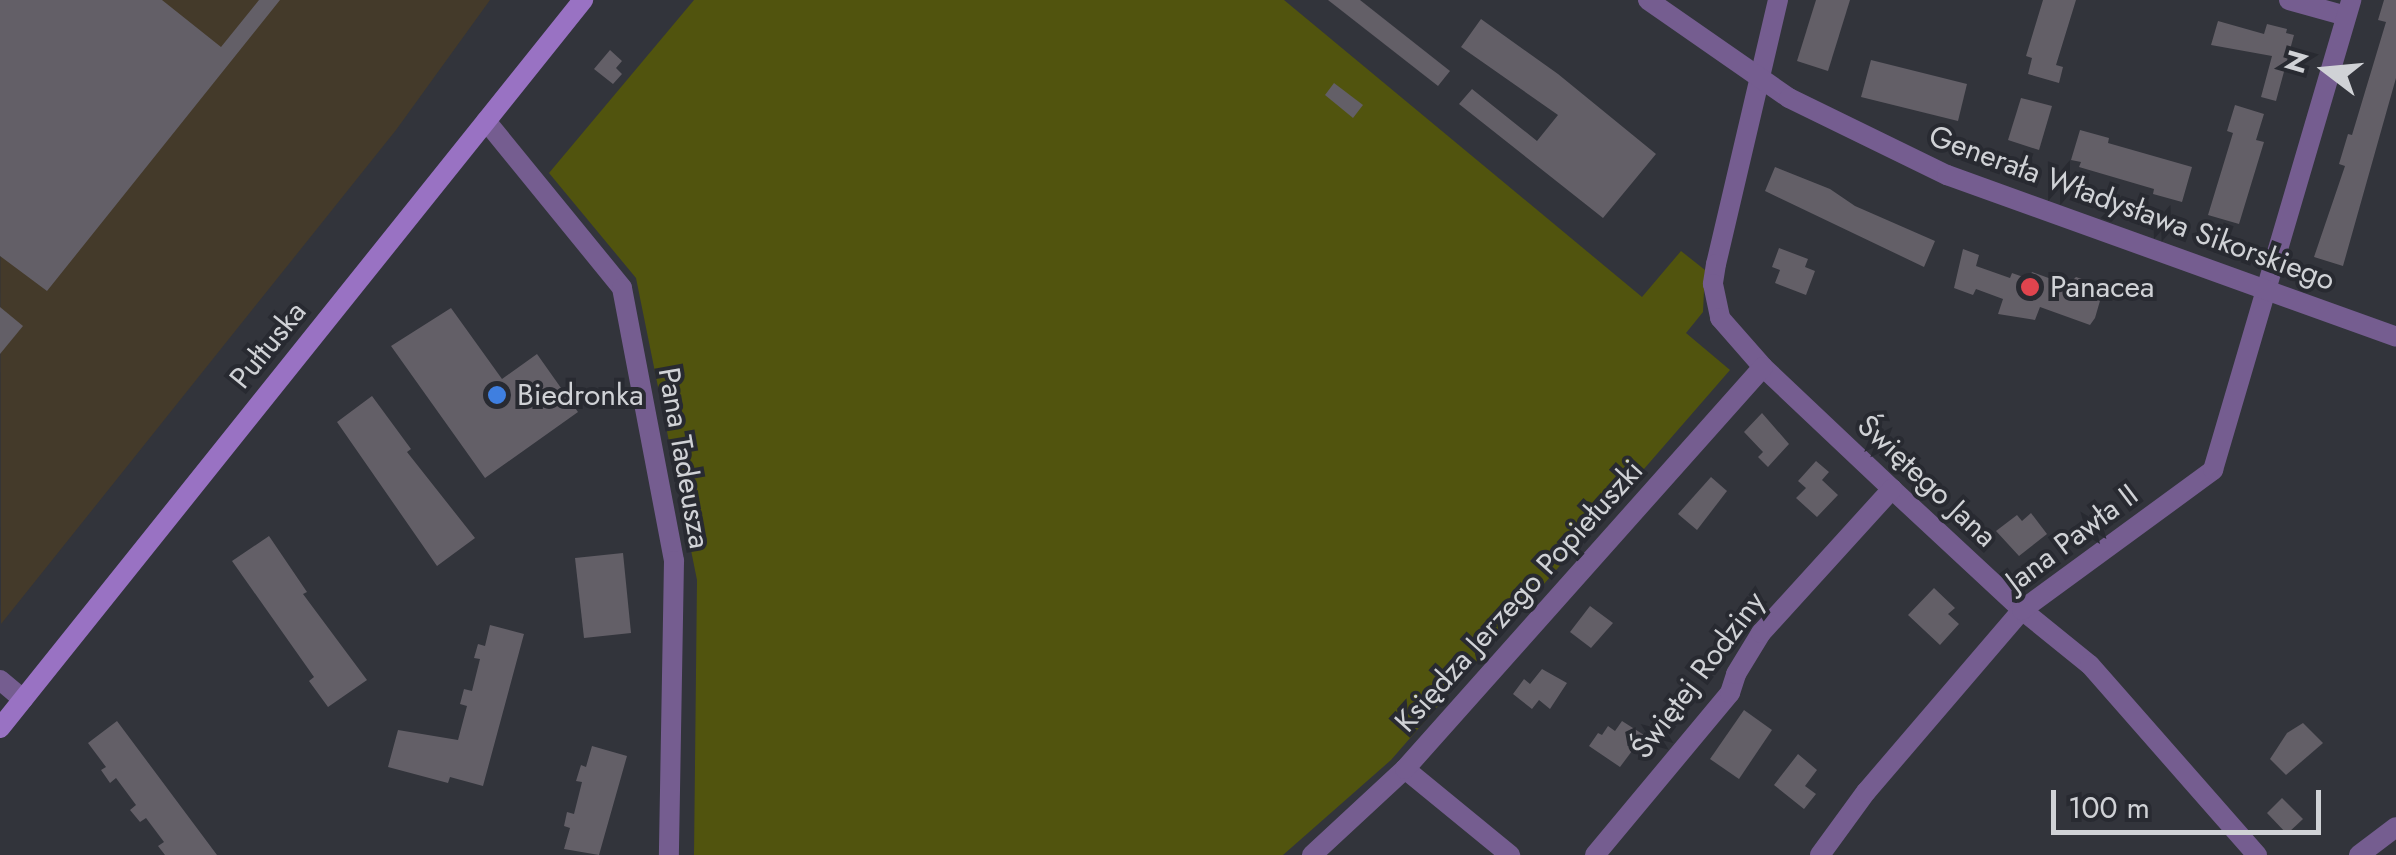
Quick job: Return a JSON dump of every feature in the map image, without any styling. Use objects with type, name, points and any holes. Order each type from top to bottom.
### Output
[{"type":"main road","name":"Pułtuska","points":[[0,728],[583,0]]},
{"type":"street","name":"Generała Władysława Sikorskiego","points":[[1648,0],[1758,78],[1824,117],[1963,182],[2396,337]]},
{"type":"street","name":"Świętego Jana","points":[[1778,0],[1713,284],[1720,318],[1763,367],[1892,489],[2022,610],[2090,665],[2258,855]]},
{"type":"street","points":[[2289,0],[2348,8]]},
{"type":"street","name":"Jana Pawła II","points":[[1820,855],[1866,792],[2022,610],[2214,470],[2348,8]]},
{"type":"street","name":"Pana Tadeusza","points":[[486,121],[508,142],[622,288],[674,561],[669,855]]},
{"type":"street","name":"Księdza Jerzego Popiełuszki","points":[[1312,855],[1405,769],[1763,367]]},
{"type":"street","name":"Świętej Rodziny","points":[[1595,855],[1730,693],[1736,674],[1761,633],[1892,489]]},
{"type":"street","points":[[0,680],[23,699]]},
{"type":"street","points":[[1405,769],[1510,855]]},
{"type":"street","points":[[2360,855],[2396,827]]},
{"type":"shaded area","points":[[0,0],[490,0],[396,130],[1,624]]},
{"type":"shaded area","points":[[694,0],[1284,0],[1642,297],[1681,251],[1705,270],[1703,312],[1686,333],[1730,370],[1391,760],[1283,855],[694,855],[697,580],[636,278],[549,173]]},
{"type":"building","points":[[0,0],[162,0],[221,47],[259,0],[280,0],[47,291],[0,256]]},
{"type":"building","points":[[1328,0],[1360,0],[1450,71],[1438,86]]},
{"type":"building","points":[[1816,0],[1850,0],[1828,71],[1797,61]]},
{"type":"building","points":[[2043,0],[2076,0],[2056,65],[2063,67],[2059,83],[2028,74],[2032,58],[2026,56]]},
{"type":"building","points":[[2384,0],[2396,0],[2396,78],[2343,266],[2314,257],[2345,166],[2339,164],[2348,134],[2352,135],[2386,22],[2378,20]]},
{"type":"building","points":[[1481,19],[1558,74],[1656,154],[1603,218],[1459,104],[1472,89],[1537,141],[1558,115],[1461,47]]},
{"type":"building","points":[[2218,21],[2264,34],[2267,24],[2294,35],[2276,101],[2261,97],[2272,56],[2211,45]]},
{"type":"building","points":[[610,50],[622,61],[616,68],[622,74],[613,84],[594,69]]},
{"type":"building","points":[[1871,60],[1967,84],[1958,121],[1861,97]]},
{"type":"building","points":[[1334,83],[1363,105],[1353,118],[1325,95]]},
{"type":"building","points":[[2021,98],[2052,106],[2039,150],[2008,140]]},
{"type":"building","points":[[2235,105],[2264,114],[2256,140],[2264,142],[2239,224],[2208,215],[2233,133],[2227,131]]},
{"type":"building","points":[[2080,130],[2109,138],[2108,143],[2192,167],[2182,202],[2153,194],[2154,189],[2079,167],[2081,162],[2071,160]]},
{"type":"building","points":[[1775,167],[1830,189],[1855,206],[1935,241],[1924,267],[1765,191]]},
{"type":"building","points":[[1779,248],[1808,259],[1805,267],[1815,271],[1806,295],[1775,283],[1780,270],[1772,267]]},
{"type":"building","points":[[1963,249],[1979,255],[1976,266],[2010,278],[2012,273],[2029,279],[2032,272],[2068,285],[2076,277],[2104,287],[2095,318],[2090,325],[2040,307],[2035,320],[1998,314],[2003,299],[1976,289],[1973,295],[1954,288]]},
{"type":"building","points":[[0,307],[23,326],[0,354]]},
{"type":"building","name":"Biedronka","points":[[451,308],[502,379],[537,354],[578,412],[485,478],[391,346]]},
{"type":"building","points":[[372,396],[411,449],[407,452],[475,538],[437,566],[337,422]]},
{"type":"building","points":[[1762,413],[1789,444],[1768,467],[1758,457],[1763,452],[1744,432]]},
{"type":"building","points":[[1816,461],[1829,472],[1822,480],[1838,495],[1817,517],[1796,498],[1806,488],[1798,481]]},
{"type":"building","points":[[1711,477],[1727,491],[1697,530],[1678,514]]},
{"type":"building","points":[[2031,513],[2047,534],[2019,556],[1996,531],[2017,515],[2022,521]]},
{"type":"building","points":[[269,536],[307,592],[303,594],[367,680],[328,707],[309,681],[314,677],[232,561]]},
{"type":"building","points":[[623,553],[631,633],[584,638],[575,558]]},
{"type":"building","points":[[1934,588],[1955,608],[1948,614],[1959,624],[1940,645],[1908,615]]},
{"type":"building","points":[[1590,606],[1613,623],[1591,648],[1570,632]]},
{"type":"building","points":[[490,625],[524,634],[483,786],[450,777],[448,783],[388,767],[398,730],[458,740],[467,706],[460,704],[464,689],[472,691],[480,659],[474,658],[478,644],[485,646]]},
{"type":"building","points":[[1542,669],[1567,683],[1550,709],[1539,700],[1532,709],[1513,694],[1524,679],[1530,684]]},
{"type":"building","points":[[1744,710],[1772,730],[1739,779],[1710,759]]},
{"type":"building","points":[[117,721],[217,855],[165,855],[158,846],[164,842],[146,818],[140,822],[130,810],[136,805],[116,778],[110,783],[101,770],[106,767],[88,743]]},
{"type":"building","points":[[1622,721],[1644,735],[1620,767],[1589,746],[1598,733],[1602,735],[1608,726],[1615,731]]},
{"type":"building","points":[[2303,723],[2323,743],[2286,775],[2270,759],[2287,733]]},
{"type":"building","points":[[592,746],[627,756],[599,855],[564,849],[570,828],[564,826],[567,812],[574,814],[582,782],[576,781],[581,765],[586,767]]},
{"type":"building","points":[[1798,754],[1817,770],[1805,786],[1816,794],[1804,809],[1774,785]]},
{"type":"building","points":[[2282,798],[2303,819],[2287,834],[2267,813]]},
{"type":"place","name":"Panacea","points":[[2030,287]]},
{"type":"place","name":"Biedronka","points":[[497,395]]}]
